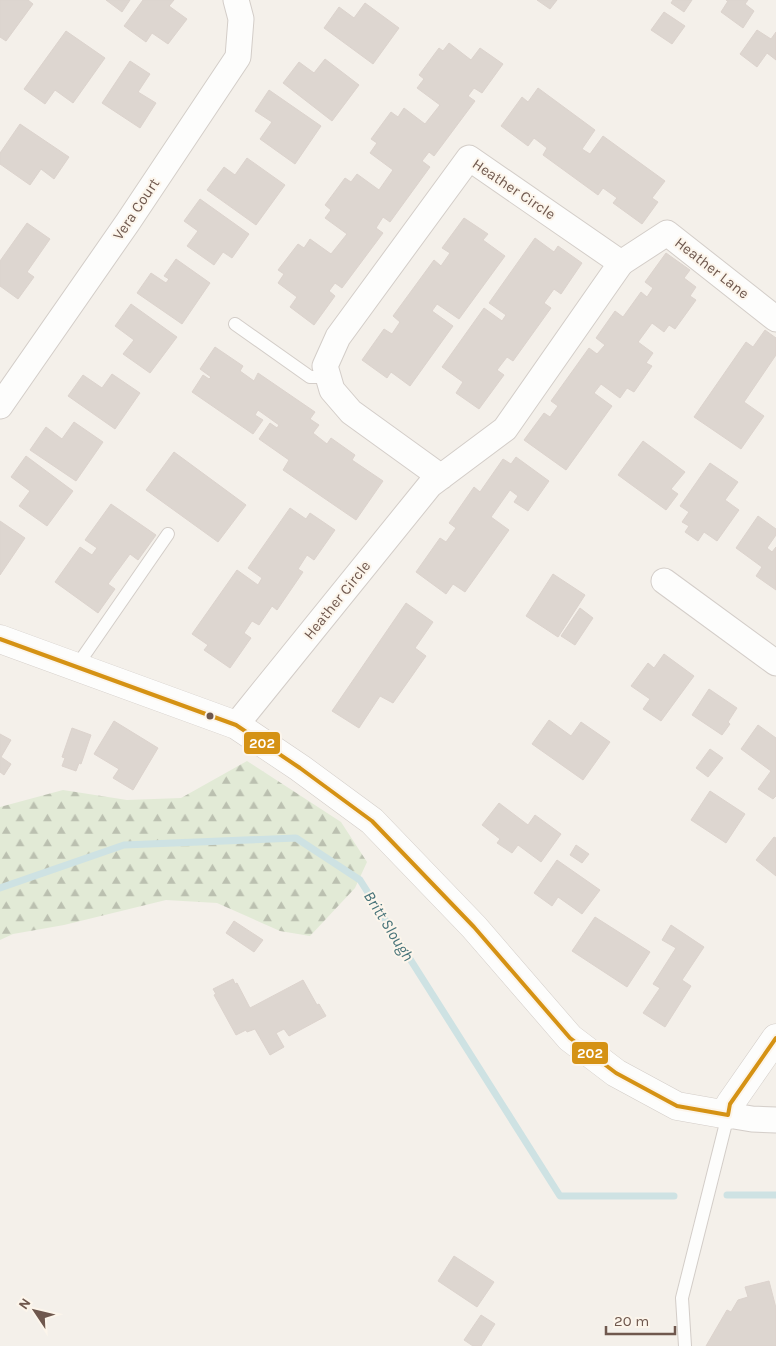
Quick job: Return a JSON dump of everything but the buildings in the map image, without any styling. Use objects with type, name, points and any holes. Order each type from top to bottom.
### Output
[{"type":"street","name":"Vera Court","points":[[0,406],[128,222],[238,57],[241,19],[236,0]]},
{"type":"street","name":"Heather Circle","points":[[236,725],[430,485],[505,429],[621,263],[469,158],[338,338],[325,366],[328,377]]},
{"type":"street","name":"Heather Lane","points":[[621,263],[667,233],[776,318]]},
{"type":"street","points":[[328,377],[332,390],[351,412],[441,477]]},
{"type":"street","points":[[664,582],[776,663]]},
{"type":"street","points":[[0,639],[236,725],[300,768],[372,821],[474,927],[570,1038],[616,1073],[677,1106],[752,1119],[776,1120]]},
{"type":"street","points":[[728,1115],[730,1104],[776,1038]]},
{"type":"lane","points":[[235,324],[310,376],[328,377]]},
{"type":"lane","points":[[76,667],[168,534]]},
{"type":"lane","points":[[685,1346],[682,1298],[728,1115]]},
{"type":"green space","points":[[247,761],[341,822],[367,862],[355,888],[310,936],[280,931],[217,903],[166,900],[64,925],[13,934],[0,940],[0,807],[63,790],[127,800],[181,798]]},
{"type":"waterway","name":"Britt Slough","points":[[0,888],[124,845],[296,838],[360,880],[560,1196],[674,1196]]},
{"type":"waterway","name":"Britt Slough","points":[[727,1195],[776,1195]]},
{"type":"transit line","name":"202","points":[[0,639],[236,725],[300,768],[372,821],[474,927],[570,1038],[616,1073],[677,1106],[728,1115],[730,1104],[776,1038]]}]
